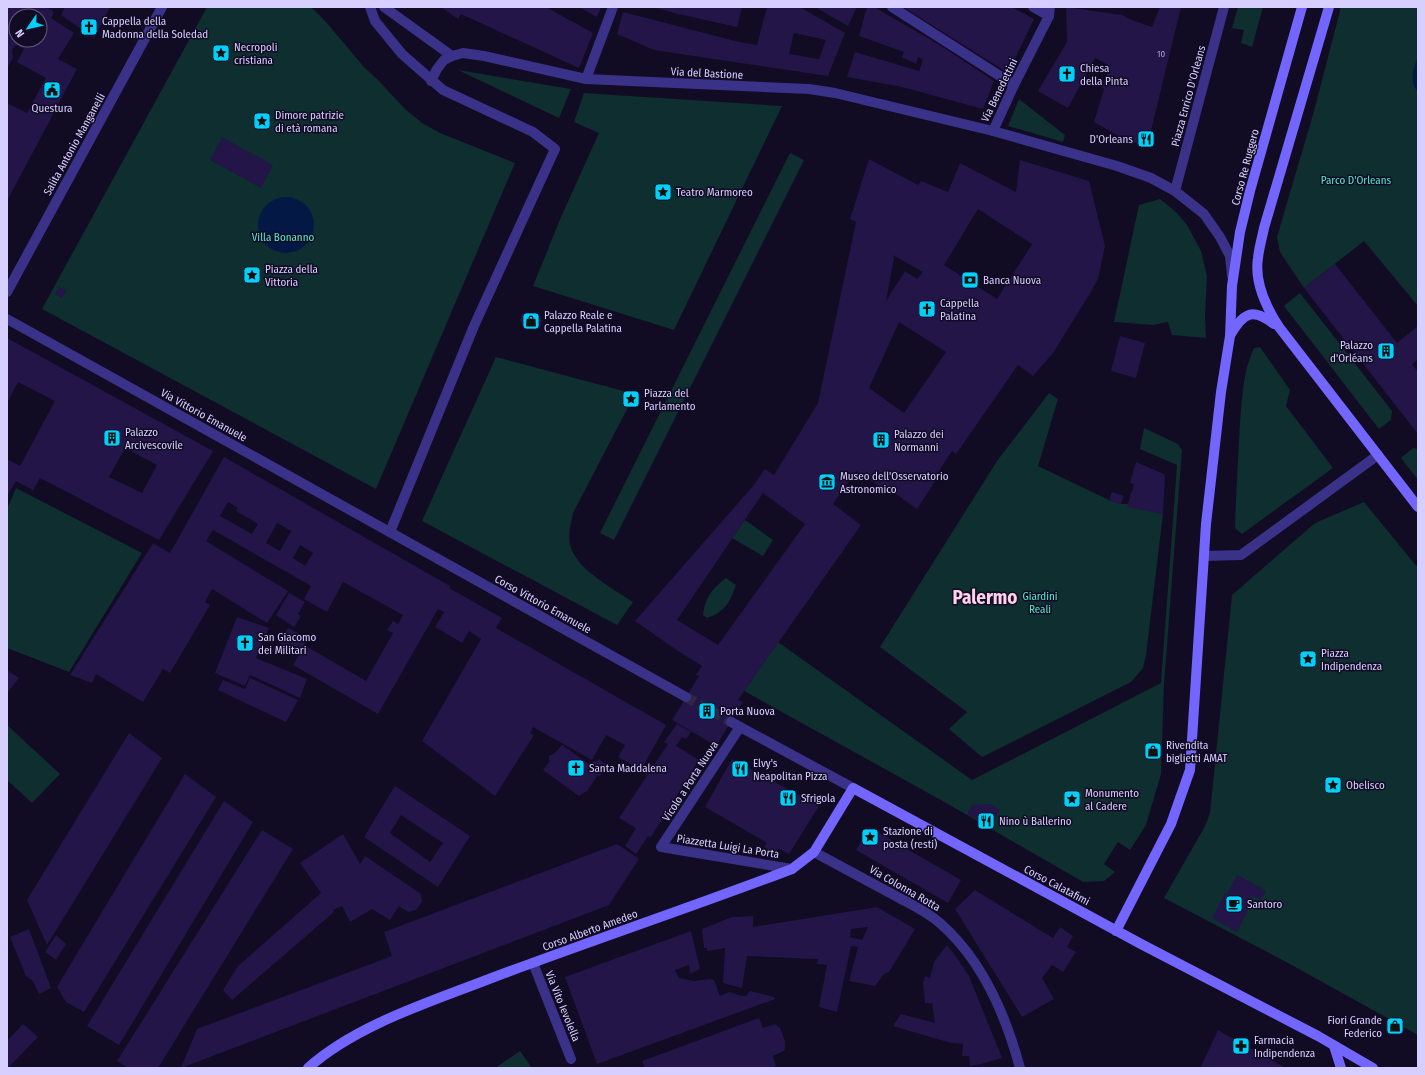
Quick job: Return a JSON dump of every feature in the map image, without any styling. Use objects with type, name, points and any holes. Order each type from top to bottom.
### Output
[{"type":"main road","name":"Corso Re Ruggero","points":[[1230,336],[1232,286],[1240,232],[1250,191],[1302,7]]},
{"type":"main road","points":[[1329,7],[1264,228],[1257,259],[1257,276],[1268,309],[1279,327],[1418,507]]},
{"type":"main road","points":[[1116,930],[1171,824],[1190,770],[1206,524],[1221,392],[1230,336],[1238,321],[1248,315],[1255,314],[1265,316],[1279,327]]},
{"type":"main road","name":"Corso Calatafimi","points":[[853,788],[1373,1068]]},
{"type":"main road","name":"Corso Alberto Amedeo","points":[[308,1068],[344,1042],[371,1027],[433,1000],[792,869],[814,852],[853,788]]},
{"type":"main road","points":[[1334,1046],[1341,1068]]},
{"type":"street","name":"Salita Antonio Manganelli","points":[[7,292],[162,7]]},
{"type":"street","points":[[370,7],[375,21],[402,54],[431,81],[443,90],[533,132],[555,149],[474,326],[390,532]]},
{"type":"street","points":[[384,7],[452,56],[444,60],[437,69],[431,81]]},
{"type":"street","points":[[586,79],[613,7]]},
{"type":"street","points":[[892,7],[1014,85]]},
{"type":"street","name":"Piazza Enrico D'Orleans","points":[[1175,191],[1224,7]]},
{"type":"street","points":[[1035,8],[1050,11]]},
{"type":"street","name":"Via Benedettini","points":[[1050,11],[993,132],[1117,166],[1151,178],[1175,191],[1204,214],[1220,237],[1230,256],[1232,286]]},
{"type":"street","name":"Via del Bastione","points":[[452,56],[463,53],[484,56],[586,79],[809,89],[835,93],[993,132]]},
{"type":"street","name":"Via Vittorio Emanuele","points":[[7,319],[390,532]]},
{"type":"street","points":[[1205,556],[1241,555],[1378,455]]},
{"type":"street","name":"Corso Vittorio Emanuele","points":[[390,532],[686,697]]},
{"type":"street","name":"Corso Calatafimi","points":[[731,722],[853,788]]},
{"type":"street","name":"Vicolo a Porta Nuova","points":[[661,847],[740,727]]},
{"type":"street","name":"Piazzetta Luigi La Porta","points":[[661,847],[792,869]]},
{"type":"street","name":"Via Colonna Rotta","points":[[814,852],[913,905],[941,923],[963,946],[988,985],[1013,1042],[1020,1068]]},
{"type":"street","name":"Via Vito Ievolella","points":[[533,963],[571,1059]]},
{"type":"green space","name":"Villa Bonanno","points":[[207,7],[311,7],[326,22],[364,67],[404,108],[422,123],[440,133],[515,163],[376,489],[42,309]]},
{"type":"green space","points":[[1238,7],[1263,7],[1252,47],[1241,43],[1244,30],[1232,28]]},
{"type":"green space","name":"Parco D'Orleans","points":[[1341,7],[1418,7],[1418,306],[1364,241],[1304,288],[1280,252],[1277,237],[1314,111]]},
{"type":"green space","points":[[458,70],[571,89],[559,118]]},
{"type":"green space","points":[[584,93],[782,106],[674,330],[533,286],[561,217],[599,133],[574,122]]},
{"type":"green space","points":[[1019,99],[1065,135],[1063,142],[1008,126]]},
{"type":"green space","points":[[790,153],[804,160],[614,540],[600,533]]},
{"type":"green space","points":[[1160,199],[1177,213],[1187,225],[1201,251],[1207,276],[1205,317],[1206,338],[1172,335],[1168,322],[1153,325],[1114,322],[1139,205]]},
{"type":"green space","points":[[1300,293],[1392,411],[1391,420],[1379,429],[1284,306]]},
{"type":"green space","points":[[1260,347],[1290,390],[1286,406],[1333,468],[1242,534],[1235,528],[1242,394],[1250,357],[1254,348]]},
{"type":"green space","points":[[496,357],[635,394],[573,513],[569,540],[573,553],[587,570],[606,585],[633,602],[617,625],[422,521]]},
{"type":"green space","name":"Giardini Reali","points":[[1049,393],[1058,399],[1038,466],[1109,500],[1163,514],[1146,655],[1143,668],[1131,682],[982,757],[949,729],[967,712],[880,647],[997,461]]},
{"type":"green space","points":[[1144,428],[1178,444],[1182,450],[1164,684],[1161,774],[1146,825],[1130,850],[1118,842],[1104,864],[1115,872],[1104,881],[1083,882],[948,804],[744,691],[778,642],[972,780],[1161,683],[1177,465],[1140,449]]},
{"type":"green space","points":[[1413,448],[1418,449],[1418,480],[1401,458]]},
{"type":"green space","points":[[16,488],[142,553],[69,672],[7,648],[7,509]]},
{"type":"green space","name":"Piazza Indipendenza","points":[[1364,502],[1418,568],[1418,1035],[1288,963],[1164,898],[1205,826],[1210,813],[1232,595],[1315,523]]},
{"type":"green space","points":[[745,520],[773,540],[763,556],[732,538]]},
{"type":"green space","points":[[726,578],[736,585],[729,601],[718,613],[707,618],[703,615],[707,598]]},
{"type":"green space","points":[[7,725],[60,774],[32,803],[7,780]]},
{"type":"green space","points":[[520,1051],[532,1068],[495,1068]]},
{"type":"water","points":[[1418,57],[1418,92],[1414,84],[1413,70]]},
{"type":"water","points":[[286,197],[297,199],[306,205],[312,214],[314,225],[312,236],[306,245],[297,251],[286,253],[275,251],[266,245],[260,236],[258,225],[260,214],[266,205],[275,199]]},
{"type":"building","points":[[7,7],[47,7],[54,12],[51,18],[74,33],[58,59],[77,69],[7,201],[7,103],[27,113],[46,78],[17,62],[24,49],[22,48],[48,48],[48,8],[8,8],[8,48],[14,48],[12,50],[13,58],[7,68]]},
{"type":"building","name":"Cappella della Madonna della Soledad","points":[[65,7],[110,7],[94,38],[61,15]]},
{"type":"building","points":[[441,7],[546,7],[593,33],[579,68],[461,14],[458,19]]},
{"type":"building","points":[[579,7],[601,7],[597,17]]},
{"type":"building","points":[[653,7],[742,7],[737,27]]},
{"type":"building","points":[[767,7],[800,7],[845,33],[828,76],[654,50],[617,34],[623,12],[739,42],[757,45]],"holes":[[[794,33],[826,40],[819,59],[789,54]]]},
{"type":"building","points":[[815,7],[857,7],[848,26]]},
{"type":"building","points":[[867,7],[874,7],[938,44],[994,81],[983,109],[902,87],[847,77],[855,52],[919,71],[923,59],[918,57],[916,64],[902,57],[904,52],[859,36]]},
{"type":"building","points":[[903,7],[1012,7],[1034,19],[1008,73]]},
{"type":"building","points":[[1066,7],[1122,15],[1152,27],[1160,7],[1181,7],[1147,147],[1124,139],[1094,122],[1104,89],[1102,87],[1110,66],[1095,58],[1068,108],[1038,91],[1067,42]]},
{"type":"building","points":[[222,137],[273,165],[261,188],[210,160]]},
{"type":"building","name":"Palazzo dei Normanni","points":[[869,159],[918,185],[921,181],[948,192],[960,163],[1016,192],[1020,160],[1089,181],[1105,246],[1098,279],[1053,353],[1033,376],[1018,365],[956,454],[952,451],[917,509],[886,487],[884,489],[856,471],[833,504],[861,525],[738,700],[743,702],[716,746],[672,720],[699,676],[696,675],[702,666],[635,621],[753,486],[765,469],[774,475],[818,403],[856,222],[850,219]],"holes":[[[978,209],[1032,244],[997,299],[944,265]],[[893,255],[923,272],[917,279],[905,271],[886,301],[894,258]],[[899,322],[946,352],[904,413],[869,388]],[[763,493],[805,524],[718,645],[677,620]]]},
{"type":"building","name":"Palazzo d'Orléans","points":[[1335,264],[1397,343],[1418,326],[1418,359],[1412,364],[1418,372],[1418,434],[1304,288]]},
{"type":"building","points":[[59,287],[66,290],[62,298],[55,294]]},
{"type":"building","name":"Palazzo Reale e Cappella Palatina","points":[[527,312],[540,316],[542,321],[540,328],[535,330],[523,327],[520,320],[522,314]]},
{"type":"building","points":[[1120,336],[1145,343],[1136,378],[1111,371]]},
{"type":"building","name":"Palazzo Arcivescovile","points":[[7,338],[213,451],[159,540],[40,478],[33,490],[16,481],[7,496],[7,459],[20,466],[55,401],[18,382],[7,403]],"holes":[[[125,448],[157,465],[142,493],[109,477]]]},
{"type":"building","points":[[224,457],[450,586],[449,588],[502,618],[496,628],[666,725],[641,770],[618,757],[625,745],[606,735],[592,760],[533,727],[530,733],[534,735],[495,796],[422,741],[481,639],[469,631],[462,643],[435,627],[444,612],[438,609],[378,714],[293,665],[299,654],[280,645],[288,628],[308,638],[304,645],[366,681],[393,633],[387,630],[393,621],[398,624],[403,615],[343,582],[327,612],[304,599],[311,586],[213,530],[206,541],[288,591],[267,623],[212,589],[205,602],[210,605],[170,673],[163,669],[143,702],[96,674],[92,683],[70,675],[153,543],[170,553]],"holes":[[[228,502],[238,508],[236,511],[258,524],[252,534],[220,516]],[[277,523],[291,531],[280,551],[266,543]],[[300,545],[313,553],[305,566],[293,558]]]},
{"type":"building","points":[[1136,462],[1164,474],[1163,514],[1127,507],[1134,484],[1130,483]]},
{"type":"building","points":[[1112,492],[1124,496],[1121,504],[1109,500]]},
{"type":"building","points":[[289,593],[305,602],[298,614],[301,616],[294,627],[276,615]]},
{"type":"building","name":"San Giacomo dei Militari","points":[[237,617],[269,628],[256,658],[307,679],[300,698],[250,675],[245,686],[215,673]]},
{"type":"building","points":[[7,670],[19,678],[7,693]]},
{"type":"building","points":[[250,678],[298,700],[286,722],[218,690],[223,680],[245,689]]},
{"type":"building","points":[[677,724],[691,732],[686,739],[682,737],[676,746],[699,760],[651,837],[648,836],[636,854],[625,846],[636,828],[619,818],[668,744],[664,742]]},
{"type":"building","points":[[129,733],[162,758],[47,945],[27,900]]},
{"type":"building","name":"Rivendita biglietti AMAT","points":[[1150,743],[1160,746],[1157,759],[1146,757]]},
{"type":"building","name":"Santa Maddalena","points":[[562,745],[590,765],[599,759],[609,767],[599,777],[598,775],[587,791],[579,796],[543,770],[550,761],[549,756],[555,753]]},
{"type":"building","points":[[732,759],[819,806],[789,854],[778,848],[775,853],[764,847],[767,843],[705,807]]},
{"type":"building","points":[[185,774],[216,797],[84,1012],[66,1002],[57,987]]},
{"type":"building","points":[[395,786],[470,836],[438,887],[364,837]],"holes":[[[401,815],[443,843],[430,862],[390,833]]]},
{"type":"building","points":[[224,801],[253,822],[119,1045],[87,1026]]},
{"type":"building","name":"Nino ù Ballerino","points":[[990,804],[1000,810],[990,827],[967,814],[972,805]]},
{"type":"building","points":[[869,827],[961,880],[948,903],[856,850]]},
{"type":"building","points":[[262,830],[293,849],[158,1068],[128,1068],[117,1061]]},
{"type":"building","points":[[343,834],[360,864],[365,856],[421,894],[422,902],[416,910],[408,912],[399,906],[390,920],[372,909],[350,922],[342,906],[333,910],[334,912],[232,1000],[223,990],[238,966],[321,893],[300,863]]},
{"type":"building","points":[[617,844],[639,859],[609,905],[181,1068],[197,1029],[392,956],[384,932]]},
{"type":"building","name":"Santoro","points":[[1237,875],[1266,891],[1261,900],[1253,896],[1246,908],[1248,910],[1237,932],[1212,918],[1225,893],[1227,894]]},
{"type":"building","points":[[975,890],[1053,938],[1060,927],[1073,936],[1067,947],[1076,952],[1063,972],[1052,965],[1042,978],[1054,999],[1022,1017],[955,909]]},
{"type":"building","points":[[877,907],[915,929],[889,972],[884,974],[875,986],[849,981],[858,947],[851,946],[837,1012],[819,1007],[827,965],[817,964],[818,959],[747,956],[742,988],[723,983],[725,948],[707,951],[707,948],[704,948],[702,929],[732,917],[753,916],[753,927]],"holes":[[[868,927],[862,940],[850,937],[851,929]]]},
{"type":"building","points":[[29,929],[51,988],[39,994],[33,981],[26,976],[10,937]]},
{"type":"building","points":[[691,931],[700,969],[690,974],[689,965],[675,970],[679,978],[694,981],[714,980],[720,996],[729,992],[746,996],[750,991],[774,997],[775,999],[597,1064],[565,977]]},
{"type":"building","points":[[56,935],[66,944],[56,960],[45,952]]},
{"type":"building","points":[[947,945],[969,976],[1002,1058],[970,1066],[969,1056],[962,1056],[963,1044],[951,1043],[893,1026],[901,1014],[935,1023],[932,1003],[925,1003],[923,983],[925,976],[930,978],[934,962]]},
{"type":"building","points":[[759,1018],[763,1028],[775,1024],[780,1028],[785,1041],[784,1051],[773,1056],[776,1066],[771,1068],[645,1068],[642,1061]]},
{"type":"building","points":[[23,1024],[38,1037],[7,1068],[7,1041]]},
{"type":"building","points":[[1218,1030],[1230,1037],[1286,1068],[1200,1068]]},
{"type":"tunnel","points":[[686,697],[731,722]]},
{"type":"place","name":"Cappella della Madonna della Soledad","points":[[89,27]]},
{"type":"place","name":"Necropoli cristiana","points":[[221,53]]},
{"type":"place","name":"Chiesa della Pinta","points":[[1067,74]]},
{"type":"place","name":"Questura","points":[[52,90]]},
{"type":"place","name":"Dimore patrizie di età romana","points":[[262,121]]},
{"type":"place","name":"D'Orleans","points":[[1146,139]]},
{"type":"place","name":"Teatro Marmoreo","points":[[663,192]]},
{"type":"place","name":"Piazza della Vittoria","points":[[252,275]]},
{"type":"place","name":"Banca Nuova","points":[[970,280]]},
{"type":"place","name":"Cappella Palatina","points":[[927,309]]},
{"type":"place","name":"Palazzo Reale e Cappella Palatina","points":[[531,321]]},
{"type":"place","name":"Palazzo d'Orléans","points":[[1386,351]]},
{"type":"place","name":"Piazza del Parlamento","points":[[631,399]]},
{"type":"place","name":"Palazzo Arcivescovile","points":[[112,438]]},
{"type":"place","name":"Palazzo dei Normanni","points":[[881,440]]},
{"type":"place","name":"Museo dell'Osservatorio Astronomico","points":[[827,482]]},
{"type":"place","name":"San Giacomo dei Militari","points":[[245,643]]},
{"type":"place","name":"Piazza Indipendenza","points":[[1308,659]]},
{"type":"place","name":"Porta Nuova","points":[[707,711]]},
{"type":"place","name":"Rivendita biglietti AMAT","points":[[1153,751]]},
{"type":"place","name":"Santa Maddalena","points":[[576,768]]},
{"type":"place","name":"Elvy's Neapolitan Pizza","points":[[740,769]]},
{"type":"place","name":"Obelisco","points":[[1333,785]]},
{"type":"place","name":"Sfrigola","points":[[788,798]]},
{"type":"place","name":"Monumento al Cadere","points":[[1072,799]]},
{"type":"place","name":"Nino ù Ballerino","points":[[986,821]]},
{"type":"place","name":"Stazione di posta (resti)","points":[[870,837]]},
{"type":"place","name":"Santoro","points":[[1234,904]]},
{"type":"place","name":"Fiori Grande Federico","points":[[1395,1026]]},
{"type":"place","name":"Farmacia Indipendenza","points":[[1241,1046]]},
{"type":"district","name":"Palermo","points":[[985,597]]}]
